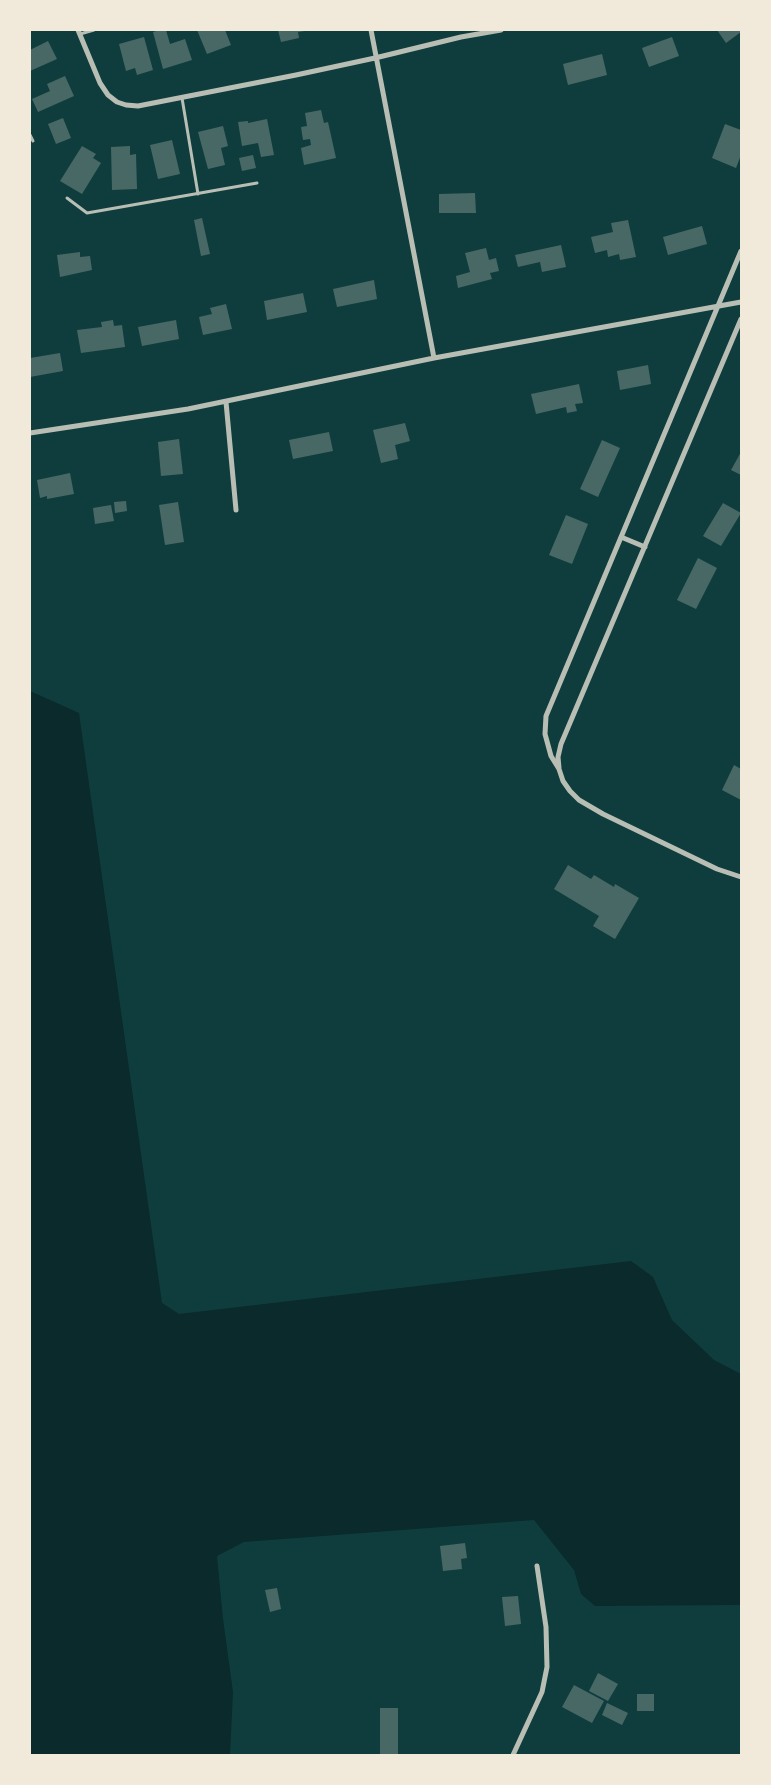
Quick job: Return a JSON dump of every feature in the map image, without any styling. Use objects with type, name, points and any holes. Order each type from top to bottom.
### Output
[{"type":"street","points":[[371,30],[434,358]]},
{"type":"street","points":[[79,32],[100,83],[108,95],[117,102],[138,106],[375,58],[461,37],[501,30]]},
{"type":"street","points":[[741,251],[546,716],[545,734],[551,756],[566,786],[579,800],[603,814],[717,869],[741,877]]},
{"type":"street","points":[[30,433],[226,402],[434,358],[741,302]]},
{"type":"street","points":[[559,769],[558,756],[561,744],[741,319]]},
{"type":"street","points":[[226,402],[236,510]]},
{"type":"street","points":[[621,538],[645,547]]},
{"type":"street","points":[[514,1755],[542,1692],[547,1667],[546,1627],[537,1566]]},
{"type":"lane","points":[[79,32],[94,30]]},
{"type":"lane","points":[[182,98],[198,194]]},
{"type":"lane","points":[[30,134],[33,141]]},
{"type":"lane","points":[[67,198],[87,213],[256,183]]},
{"type":"water","points":[[30,691],[79,713],[162,1303],[179,1314],[631,1261],[653,1277],[672,1320],[714,1360],[741,1374],[741,1605],[595,1606],[581,1594],[574,1570],[534,1520],[244,1542],[217,1556],[233,1692],[230,1755],[30,1755]]},
{"type":"building","points":[[166,30],[170,44],[185,39],[192,60],[163,69],[153,32]]},
{"type":"building","points":[[197,30],[225,30],[231,45],[207,54]]},
{"type":"building","points":[[278,30],[305,31],[298,32],[299,38],[281,42]]},
{"type":"building","points":[[717,30],[741,30],[741,32],[726,43]]},
{"type":"building","points":[[144,37],[153,70],[137,75],[135,68],[126,71],[119,44]]},
{"type":"building","points":[[672,37],[679,56],[649,67],[642,48]]},
{"type":"building","points":[[48,41],[57,59],[30,71],[30,50]]},
{"type":"building","points":[[602,54],[607,75],[568,85],[563,64]]},
{"type":"building","points":[[65,76],[74,96],[38,112],[32,99],[50,91],[47,84]]},
{"type":"building","points":[[321,110],[324,123],[328,122],[336,158],[304,165],[301,148],[311,145],[310,139],[303,140],[301,127],[307,126],[305,113]]},
{"type":"building","points":[[63,118],[71,138],[56,144],[48,124]]},
{"type":"building","points":[[267,119],[274,155],[261,157],[258,143],[242,146],[238,122],[248,121],[248,123]]},
{"type":"building","points":[[725,124],[741,130],[741,155],[736,168],[712,158]]},
{"type":"building","points":[[223,126],[228,146],[221,148],[225,165],[208,169],[198,132]]},
{"type":"building","points":[[172,140],[180,174],[158,179],[150,145]]},
{"type":"building","points":[[82,146],[96,154],[93,158],[101,163],[82,194],[60,181]]},
{"type":"building","points":[[130,146],[130,155],[136,154],[137,189],[112,190],[111,147]]},
{"type":"building","points":[[253,155],[256,168],[242,171],[239,158]]},
{"type":"building","points":[[475,193],[476,213],[439,213],[439,194]]},
{"type":"building","points":[[202,218],[210,254],[201,256],[194,220]]},
{"type":"building","points":[[628,220],[636,257],[620,260],[619,254],[608,257],[607,250],[595,253],[591,237],[613,232],[611,223]]},
{"type":"building","points":[[702,226],[707,244],[668,255],[663,237]]},
{"type":"building","points":[[561,245],[566,267],[542,272],[540,262],[518,267],[515,255]]},
{"type":"building","points":[[486,248],[489,260],[496,258],[499,271],[490,273],[492,279],[458,288],[456,276],[470,272],[465,253]]},
{"type":"building","points":[[80,252],[80,257],[90,256],[92,270],[60,277],[57,255]]},
{"type":"building","points":[[374,280],[377,299],[337,307],[333,289]]},
{"type":"building","points":[[303,293],[307,312],[267,320],[264,301]]},
{"type":"building","points":[[226,304],[232,329],[203,335],[199,317],[212,314],[210,308]]},
{"type":"building","points":[[113,320],[114,326],[122,325],[125,347],[81,353],[77,330],[102,327],[101,322]]},
{"type":"building","points":[[176,320],[179,339],[142,346],[138,327]]},
{"type":"building","points":[[60,353],[63,371],[30,377],[30,358]]},
{"type":"building","points":[[648,365],[651,384],[620,390],[617,371]]},
{"type":"building","points":[[579,384],[583,403],[575,404],[577,411],[567,413],[566,407],[536,414],[531,394]]},
{"type":"building","points":[[405,423],[410,441],[395,445],[398,459],[381,463],[373,430]]},
{"type":"building","points":[[329,432],[333,451],[293,459],[289,440]]},
{"type":"building","points":[[179,439],[183,474],[161,476],[158,442]]},
{"type":"building","points":[[602,440],[620,448],[598,497],[580,489]]},
{"type":"building","points":[[741,452],[741,475],[731,470]]},
{"type":"building","points":[[70,473],[74,494],[47,499],[47,496],[40,498],[37,480]]},
{"type":"building","points":[[126,501],[127,511],[115,513],[114,502]]},
{"type":"building","points":[[178,502],[184,542],[165,545],[159,505]]},
{"type":"building","points":[[723,503],[741,513],[721,546],[703,536]]},
{"type":"building","points":[[111,505],[114,521],[95,524],[93,508]]},
{"type":"building","points":[[566,515],[588,524],[572,564],[549,555]]},
{"type":"building","points":[[698,558],[717,568],[696,609],[677,600]]},
{"type":"building","points":[[734,765],[741,769],[741,800],[722,790]]},
{"type":"building","points":[[568,865],[591,879],[594,875],[614,887],[615,884],[639,898],[615,939],[593,926],[599,916],[554,889]]},
{"type":"building","points":[[465,1543],[467,1558],[461,1559],[462,1569],[443,1571],[440,1546]]},
{"type":"building","points":[[277,1588],[281,1609],[270,1612],[265,1590]]},
{"type":"building","points":[[518,1596],[521,1624],[505,1626],[502,1597]]},
{"type":"building","points":[[598,1673],[618,1684],[608,1701],[589,1691]]},
{"type":"building","points":[[574,1685],[604,1701],[592,1723],[562,1707]]},
{"type":"building","points":[[637,1694],[654,1694],[654,1711],[637,1711]]},
{"type":"building","points":[[607,1703],[628,1713],[622,1725],[602,1715]]},
{"type":"building","points":[[380,1708],[398,1708],[398,1755],[380,1755]]}]
